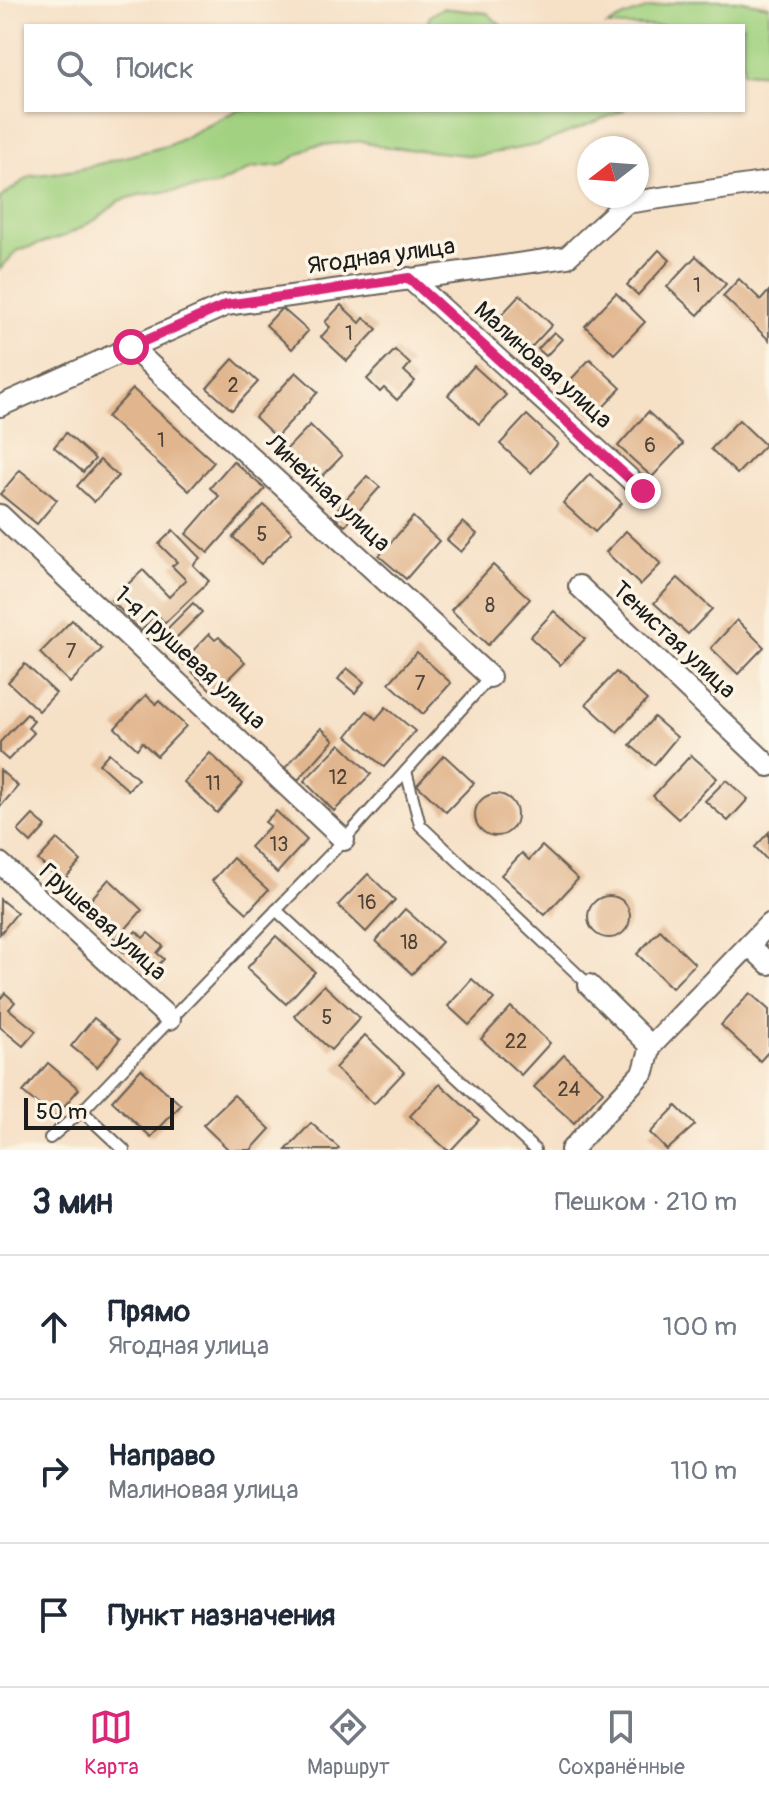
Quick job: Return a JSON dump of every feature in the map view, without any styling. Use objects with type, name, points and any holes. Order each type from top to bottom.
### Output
[{"type":"street","name":"Ягодная улица","points":[[0,406],[226,305],[567,257],[626,203],[769,182]]},
{"type":"street","name":"Малиновая улица","points":[[409,278],[643,491]]},
{"type":"street","name":"Линейная улица","points":[[131,347],[490,677]]},
{"type":"street","name":"1-я Грушевая улица","points":[[0,515],[344,840]]},
{"type":"street","name":"Тенистая улица","points":[[579,586],[769,766]]},
{"type":"street","name":"Грушевая улица","points":[[0,863],[170,1019]]},
{"type":"street","points":[[571,1150],[644,1071],[651,1046],[769,924]]},
{"type":"street","points":[[749,945],[769,964]]},
{"type":"street","points":[[589,985],[651,1046]]},
{"type":"lane","points":[[50,1138],[82,1111],[344,840],[490,677]]},
{"type":"lane","points":[[406,771],[420,825],[589,985]]},
{"type":"lane","points":[[276,910],[535,1150]]},
{"type":"lane","points":[[82,1111],[124,1150]]},
{"type":"green space","points":[[689,0],[737,0],[769,6],[769,74],[745,72],[745,24],[610,24],[657,6]]},
{"type":"green space","points":[[442,8],[487,13],[500,24],[427,24],[430,16]]},
{"type":"green space","points":[[233,112],[620,112],[537,145],[476,156],[379,146],[362,141],[313,146],[281,165],[252,168],[215,186],[139,195],[119,201],[97,219],[65,236],[17,251],[0,269],[0,198],[30,176],[76,170],[170,145]]},
{"type":"building","points":[[659,250],[670,260],[638,295],[627,285]]},
{"type":"building","points":[[696,256],[726,284],[698,315],[667,287]]},
{"type":"building","points":[[739,279],[761,300],[769,291],[769,340],[723,296]]},
{"type":"building","points":[[616,293],[645,322],[614,354],[585,326]]},
{"type":"building","points":[[520,295],[552,325],[524,355],[492,325]]},
{"type":"building","points":[[341,305],[360,323],[364,318],[377,329],[347,361],[321,337],[330,327],[325,322]]},
{"type":"building","points":[[282,308],[308,331],[292,349],[266,325]]},
{"type":"building","points":[[554,332],[562,339],[546,356],[538,349]]},
{"type":"building","points":[[395,350],[410,364],[404,371],[415,381],[397,400],[384,388],[380,392],[367,379]]},
{"type":"building","points":[[233,359],[258,382],[232,410],[207,388]]},
{"type":"building","points":[[590,359],[621,388],[594,417],[563,388]]},
{"type":"building","points":[[474,366],[506,395],[479,424],[448,395]]},
{"type":"building","points":[[296,372],[318,392],[276,437],[255,417]]},
{"type":"building","points":[[133,389],[214,462],[189,491],[107,417]]},
{"type":"building","points":[[648,412],[683,444],[652,477],[618,446]]},
{"type":"building","points":[[527,415],[558,444],[531,473],[500,444]]},
{"type":"building","points":[[739,420],[765,445],[737,474],[711,449]]},
{"type":"building","points":[[310,425],[342,456],[312,487],[280,456]]},
{"type":"building","points":[[66,433],[95,459],[83,472],[54,447]]},
{"type":"building","points":[[100,460],[118,476],[94,502],[77,486]]},
{"type":"building","points":[[233,461],[265,489],[208,553],[186,534],[219,496],[210,488]]},
{"type":"building","points":[[20,470],[57,500],[37,524],[0,494]]},
{"type":"building","points":[[590,474],[622,503],[595,532],[563,503]]},
{"type":"building","points":[[367,476],[380,487],[345,526],[332,515]]},
{"type":"building","points":[[264,505],[292,532],[261,564],[233,537]]},
{"type":"building","points":[[413,517],[439,541],[406,579],[379,556]]},
{"type":"building","points":[[463,522],[477,534],[461,552],[447,540]]},
{"type":"building","points":[[173,530],[200,558],[193,565],[209,581],[165,623],[157,615],[141,631],[111,600],[143,570],[169,597],[186,580],[172,566],[177,562],[159,544]]},
{"type":"building","points":[[626,531],[661,564],[640,585],[606,552]]},
{"type":"building","points":[[493,565],[530,599],[488,645],[451,610]]},
{"type":"building","points":[[678,578],[712,609],[688,634],[654,603]]},
{"type":"building","points":[[193,603],[202,612],[174,640],[165,631]]},
{"type":"building","points":[[554,611],[585,639],[560,665],[530,637]]},
{"type":"building","points":[[72,620],[102,649],[70,683],[40,653]]},
{"type":"building","points":[[737,620],[764,647],[738,674],[711,648]]},
{"type":"building","points":[[209,634],[215,640],[219,637],[245,662],[214,693],[182,662]]},
{"type":"building","points":[[417,652],[451,683],[423,714],[389,683]]},
{"type":"building","points":[[25,664],[56,693],[39,711],[8,682]]},
{"type":"building","points":[[347,668],[364,682],[355,693],[338,679]]},
{"type":"building","points":[[616,672],[647,700],[617,732],[586,704]]},
{"type":"building","points":[[146,695],[156,704],[159,701],[186,726],[157,756],[142,742],[137,749],[115,728]]},
{"type":"building","points":[[386,707],[415,731],[384,767],[347,736],[367,711],[376,719]]},
{"type":"building","points":[[27,714],[34,721],[28,728],[34,733],[8,760],[0,753],[0,742]]},
{"type":"building","points":[[654,717],[677,737],[654,765],[630,745]]},
{"type":"building","points":[[321,728],[334,740],[298,780],[285,768]]},
{"type":"building","points":[[340,744],[371,774],[334,811],[304,781]]},
{"type":"building","points":[[109,753],[138,779],[128,790],[99,764]]},
{"type":"building","points":[[210,753],[243,784],[217,813],[184,782]]},
{"type":"building","points":[[444,755],[474,783],[446,812],[417,785]]},
{"type":"building","points":[[691,755],[717,778],[678,819],[653,796]]},
{"type":"building","points":[[0,770],[18,786],[0,807]]},
{"type":"building","points":[[726,780],[748,799],[728,821],[705,801]]},
{"type":"building","points":[[496,794],[511,800],[517,815],[511,830],[496,836],[481,830],[475,815],[481,800]]},
{"type":"building","points":[[276,811],[307,840],[277,873],[250,847],[270,826],[265,822]]},
{"type":"building","points":[[33,815],[46,826],[31,843],[18,831]]},
{"type":"building","points":[[769,832],[769,862],[755,847]]},
{"type":"building","points":[[57,839],[81,861],[62,882],[38,860]]},
{"type":"building","points":[[542,846],[578,879],[545,915],[501,875],[522,853],[529,860]]},
{"type":"building","points":[[233,858],[268,890],[247,913],[212,881]]},
{"type":"building","points":[[368,874],[395,900],[366,932],[338,905]]},
{"type":"building","points":[[109,879],[142,910],[116,940],[82,909]]},
{"type":"building","points":[[609,896],[624,902],[630,917],[624,932],[609,938],[594,932],[588,917],[594,902]]},
{"type":"building","points":[[0,899],[17,913],[0,934]]},
{"type":"building","points":[[405,909],[442,942],[412,974],[376,941]]},
{"type":"building","points":[[660,930],[695,964],[672,988],[637,954]]},
{"type":"building","points":[[136,931],[143,938],[148,933],[163,946],[157,953],[164,959],[149,975],[120,949]]},
{"type":"building","points":[[276,936],[315,972],[286,1004],[247,968]]},
{"type":"building","points":[[472,979],[494,999],[469,1025],[448,1006]]},
{"type":"building","points":[[324,985],[360,1018],[331,1050],[294,1016]]},
{"type":"building","points":[[5,993],[15,1002],[9,1009],[36,1031],[23,1046],[0,1027],[0,999]]},
{"type":"building","points":[[750,993],[769,1010],[769,1051],[760,1061],[721,1025]]},
{"type":"building","points":[[511,1007],[550,1043],[521,1075],[481,1039]]},
{"type":"building","points":[[94,1018],[120,1039],[97,1067],[71,1046]]},
{"type":"building","points":[[365,1035],[404,1072],[374,1104],[335,1068]]},
{"type":"building","points":[[564,1055],[603,1091],[574,1123],[534,1087]]},
{"type":"building","points":[[48,1063],[79,1089],[54,1118],[23,1092]]},
{"type":"building","points":[[141,1069],[181,1105],[151,1137],[112,1101]]},
{"type":"building","points":[[440,1084],[479,1120],[451,1150],[447,1150],[410,1116]]},
{"type":"building","points":[[234,1095],[270,1129],[251,1150],[229,1150],[203,1125]]},
{"type":"building","points":[[676,1106],[695,1125],[667,1150],[650,1133]]},
{"type":"building","points":[[311,1123],[339,1148],[286,1150]]},
{"type":"route","points":[[131,347],[226,305],[409,278],[643,491]]}]
